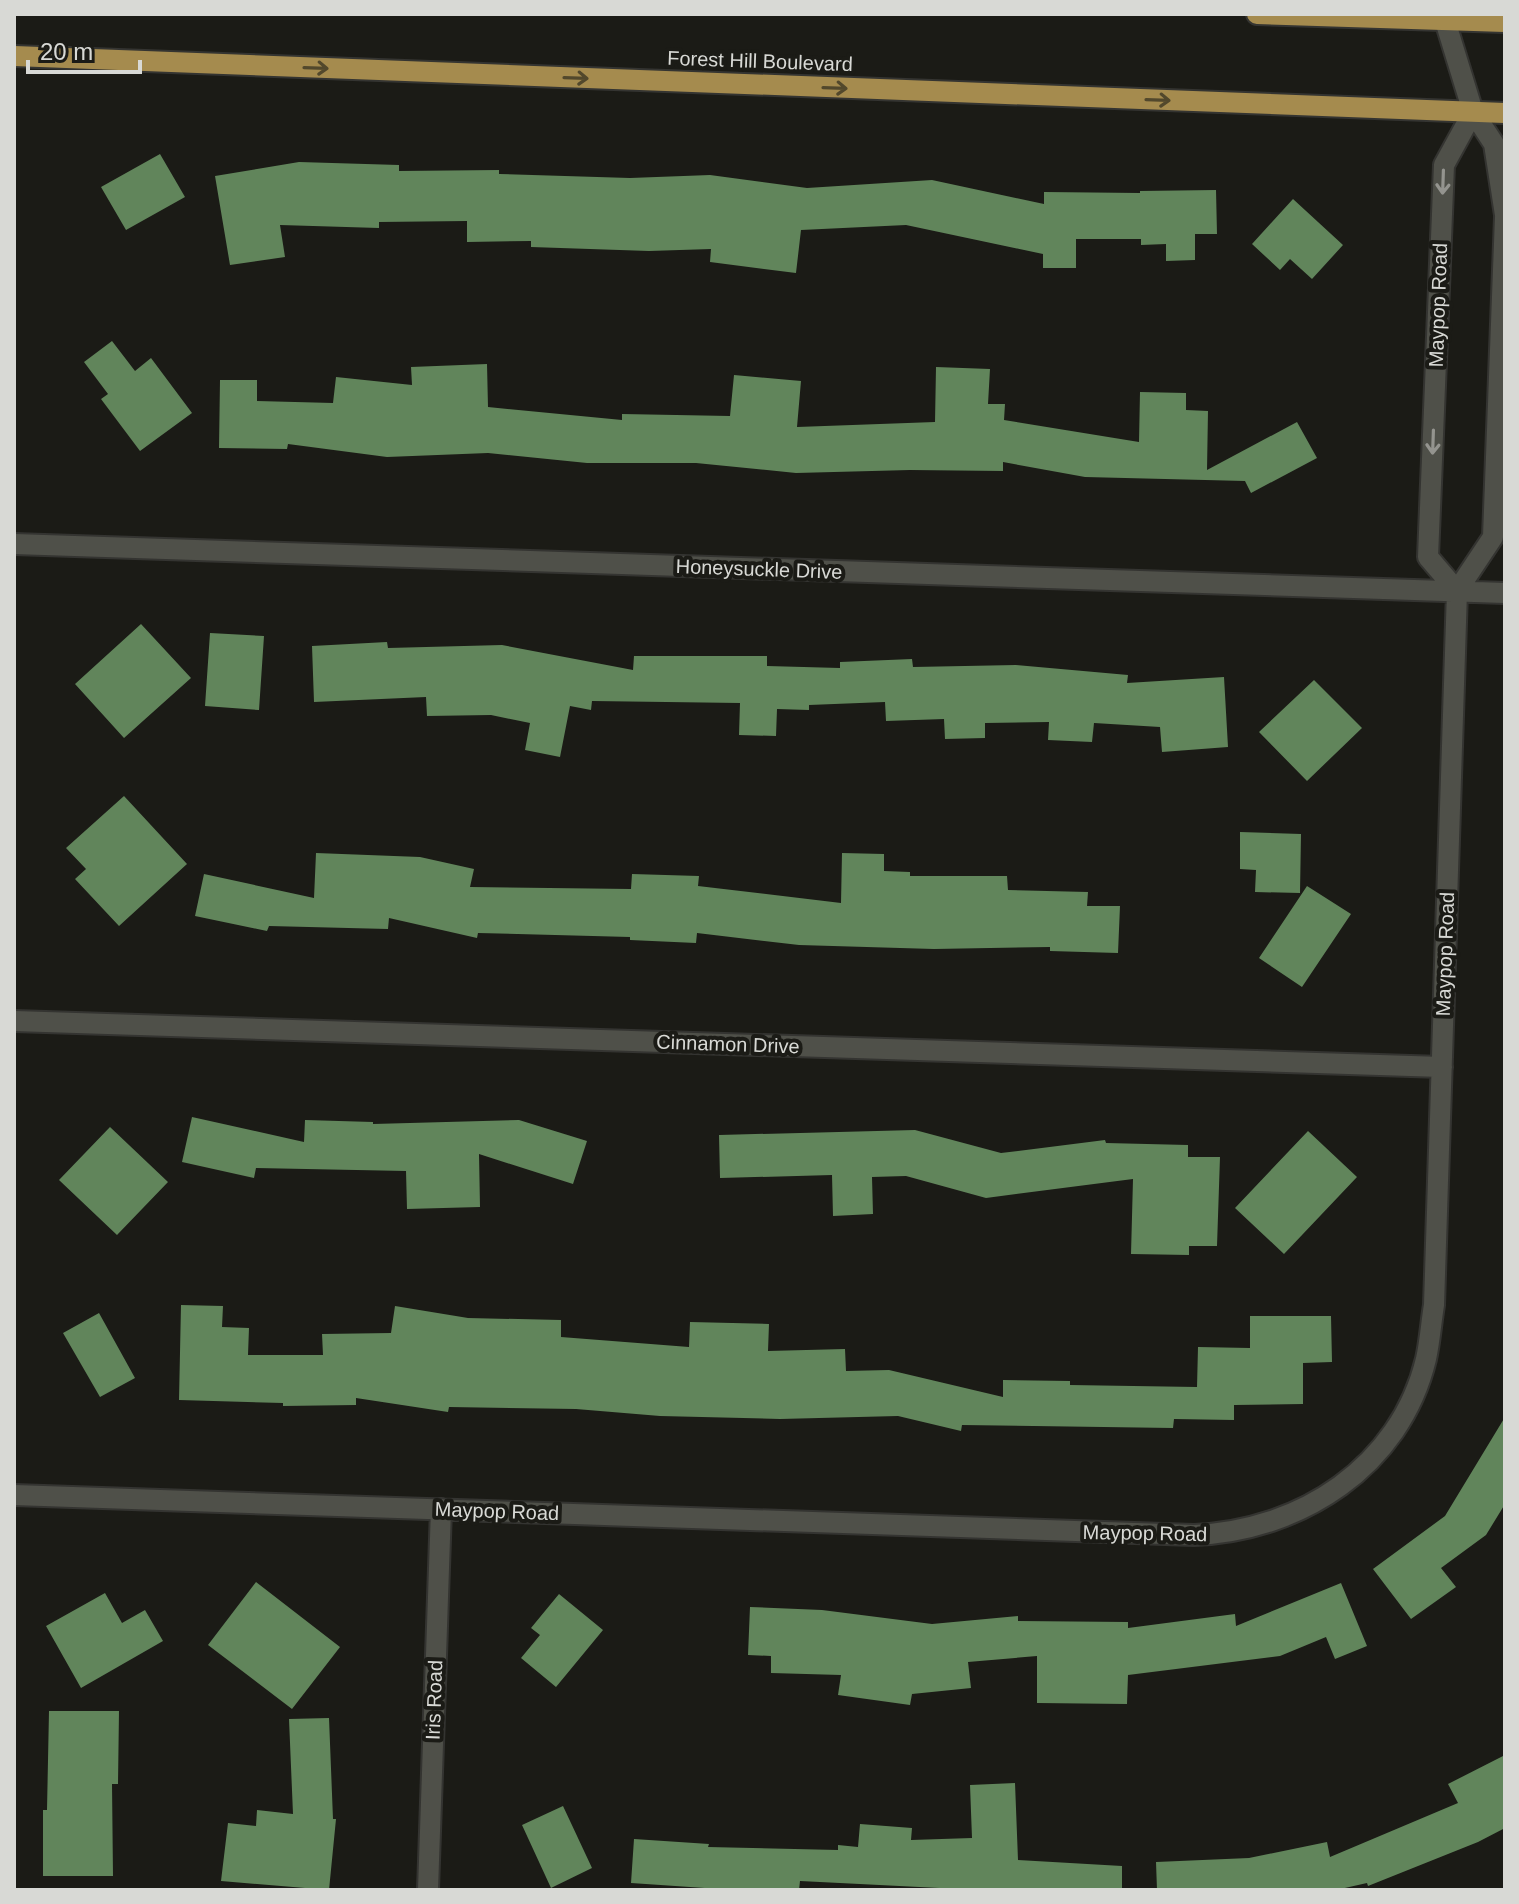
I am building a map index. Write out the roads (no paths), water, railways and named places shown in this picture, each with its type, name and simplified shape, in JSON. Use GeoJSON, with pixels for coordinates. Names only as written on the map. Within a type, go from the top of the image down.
{"type":"FeatureCollection","features":[{"type":"Feature","properties":{"kind":"main road"},"geometry":{"type":"LineString","coordinates":[[1257,14],[1443,17],[1505,22]]}},
{"type":"Feature","properties":{"kind":"main road","name":"Forest Hill Boulevard"},"geometry":{"type":"LineString","coordinates":[[14,56],[1505,113]]}},
{"type":"Feature","properties":{"kind":"street"},"geometry":{"type":"LineString","coordinates":[[1443,17],[1473,112],[1494,144],[1505,216],[1493,537],[1457,591]]}},
{"type":"Feature","properties":{"kind":"street","name":"Maypop Road"},"geometry":{"type":"LineString","coordinates":[[14,1495],[1194,1535],[1222,1534],[1277,1521],[1328,1495],[1361,1468],[1389,1436],[1417,1386],[1426,1360],[1434,1305],[1457,591],[1428,557],[1444,165],[1473,112]]}},
{"type":"Feature","properties":{"kind":"street","name":"Honeysuckle Drive"},"geometry":{"type":"LineString","coordinates":[[14,544],[1505,593]]}},
{"type":"Feature","properties":{"kind":"street","name":"Cinnamon Drive"},"geometry":{"type":"LineString","coordinates":[[14,1021],[1442,1067]]}},
{"type":"Feature","properties":{"kind":"street","name":"Iris Road"},"geometry":{"type":"LineString","coordinates":[[428,1890],[441,1509]]}}]}
